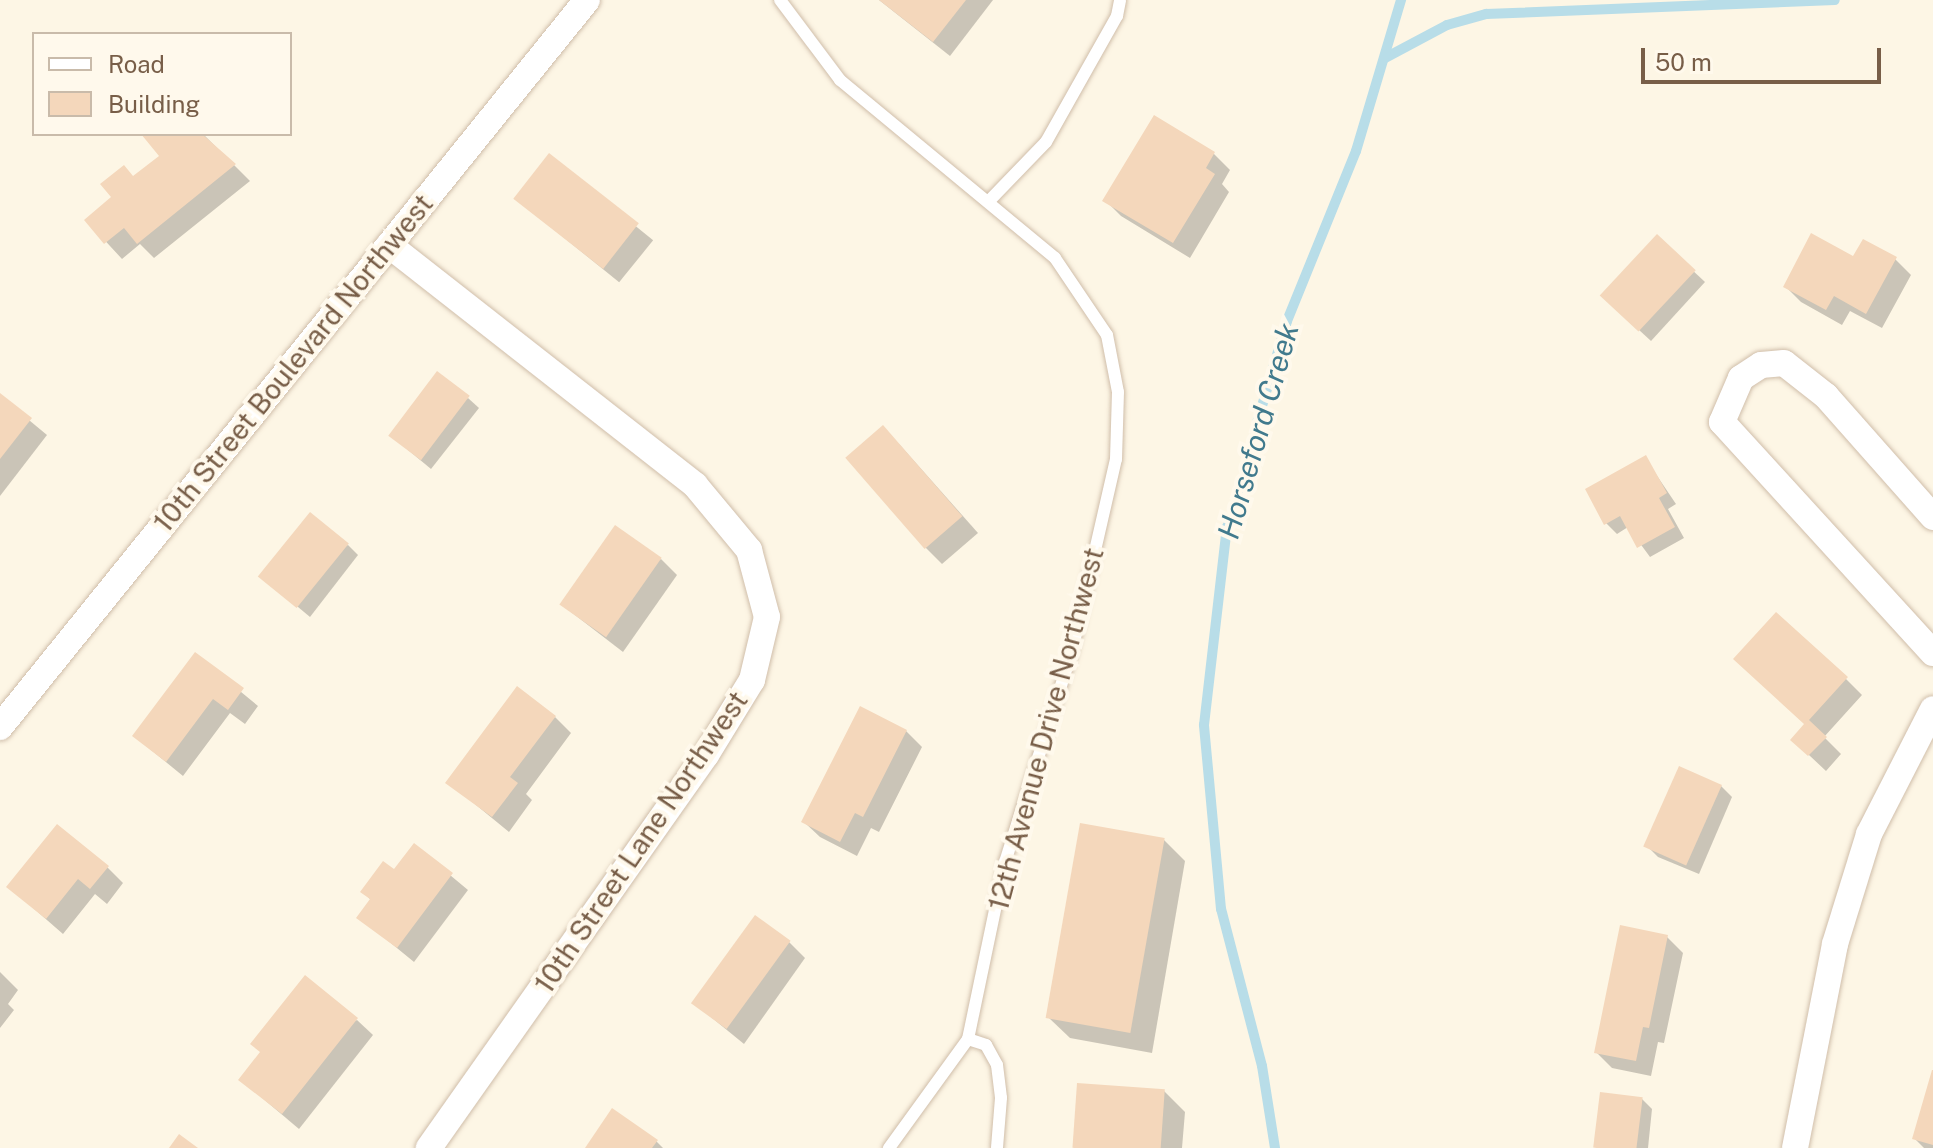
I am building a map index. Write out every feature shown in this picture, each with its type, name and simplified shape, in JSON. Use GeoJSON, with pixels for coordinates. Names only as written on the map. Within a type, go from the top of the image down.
{"type":"FeatureCollection","features":[{"type":"Feature","properties":{"kind":"street","name":"10th Street Boulevard Northwest"},"geometry":{"type":"LineString","coordinates":[[0,727],[587,0]]}},
{"type":"Feature","properties":{"kind":"street","name":"10th Street Lane Northwest"},"geometry":{"type":"LineString","coordinates":[[389,245],[695,485],[749,550],[767,617],[752,680],[706,755],[429,1148]]}},
{"type":"Feature","properties":{"kind":"street"},"geometry":{"type":"LineString","coordinates":[[1933,517],[1826,396],[1784,363],[1761,365],[1741,378],[1722,422],[1933,653]]}},
{"type":"Feature","properties":{"kind":"street"},"geometry":{"type":"LineString","coordinates":[[1795,1148],[1835,944],[1869,834],[1933,709]]}},
{"type":"Feature","properties":{"kind":"lane","name":"12th Avenue Drive Northwest"},"geometry":{"type":"LineString","coordinates":[[780,0],[840,80],[1055,258],[1107,335],[1118,392],[1117,446],[1072,651],[1005,862],[968,1039]]}},
{"type":"Feature","properties":{"kind":"lane"},"geometry":{"type":"LineString","coordinates":[[989,201],[1046,142],[1117,16],[1120,0]]}},
{"type":"Feature","properties":{"kind":"lane"},"geometry":{"type":"LineString","coordinates":[[889,1148],[968,1039],[986,1045],[997,1065],[1001,1098],[997,1148]]}},
{"type":"Feature","properties":{"kind":"building"},"geometry":{"type":"Polygon","coordinates":[[[879,0],[966,0],[933,42],[879,0]]]}},
{"type":"Feature","properties":{"kind":"building"},"geometry":{"type":"Polygon","coordinates":[[[1154,115],[1215,152],[1206,168],[1215,174],[1173,243],[1102,201],[1154,115]]]}},
{"type":"Feature","properties":{"kind":"building"},"geometry":{"type":"Polygon","coordinates":[[[143,136],[204,136],[236,164],[137,244],[124,228],[104,244],[84,220],[111,197],[100,184],[124,165],[133,176],[159,156],[143,136]]]}},
{"type":"Feature","properties":{"kind":"building"},"geometry":{"type":"Polygon","coordinates":[[[549,153],[639,223],[603,269],[513,199],[549,153]]]}},
{"type":"Feature","properties":{"kind":"building"},"geometry":{"type":"Polygon","coordinates":[[[1811,233],[1853,256],[1863,239],[1897,257],[1866,314],[1834,296],[1826,310],[1783,287],[1811,233]]]}},
{"type":"Feature","properties":{"kind":"building"},"geometry":{"type":"Polygon","coordinates":[[[1657,234],[1696,270],[1638,332],[1600,295],[1657,234]]]}},
{"type":"Feature","properties":{"kind":"building"},"geometry":{"type":"Polygon","coordinates":[[[437,371],[470,396],[421,460],[388,436],[437,371]]]}},
{"type":"Feature","properties":{"kind":"building"},"geometry":{"type":"Polygon","coordinates":[[[0,393],[32,418],[0,459],[0,393]]]}},
{"type":"Feature","properties":{"kind":"building"},"geometry":{"type":"Polygon","coordinates":[[[883,425],[962,516],[925,549],[845,458],[883,425]]]}},
{"type":"Feature","properties":{"kind":"building"},"geometry":{"type":"Polygon","coordinates":[[[1646,455],[1667,493],[1659,498],[1675,527],[1637,548],[1620,516],[1604,525],[1585,489],[1646,455]]]}},
{"type":"Feature","properties":{"kind":"building"},"geometry":{"type":"Polygon","coordinates":[[[310,512],[349,543],[297,608],[258,577],[310,512]]]}},
{"type":"Feature","properties":{"kind":"building"},"geometry":{"type":"Polygon","coordinates":[[[615,525],[662,558],[606,637],[559,604],[615,525]]]}},
{"type":"Feature","properties":{"kind":"building"},"geometry":{"type":"Polygon","coordinates":[[[1776,612],[1848,677],[1809,720],[1827,737],[1808,756],[1790,740],[1804,724],[1733,659],[1776,612]]]}},
{"type":"Feature","properties":{"kind":"building"},"geometry":{"type":"Polygon","coordinates":[[[195,652],[244,688],[228,710],[213,699],[166,762],[132,736],[195,652]]]}},
{"type":"Feature","properties":{"kind":"building"},"geometry":{"type":"Polygon","coordinates":[[[517,686],[556,716],[510,777],[518,783],[492,817],[445,783],[517,686]]]}},
{"type":"Feature","properties":{"kind":"building"},"geometry":{"type":"Polygon","coordinates":[[[860,706],[907,730],[863,817],[855,813],[840,842],[801,822],[860,706]]]}},
{"type":"Feature","properties":{"kind":"building"},"geometry":{"type":"Polygon","coordinates":[[[1679,766],[1722,785],[1686,866],[1643,846],[1679,766]]]}},
{"type":"Feature","properties":{"kind":"building"},"geometry":{"type":"Polygon","coordinates":[[[1080,823],[1165,838],[1130,1033],[1046,1018],[1080,823]]]}},
{"type":"Feature","properties":{"kind":"building"},"geometry":{"type":"Polygon","coordinates":[[[57,824],[109,866],[90,889],[78,879],[46,919],[6,887],[57,824]]]}},
{"type":"Feature","properties":{"kind":"building"},"geometry":{"type":"Polygon","coordinates":[[[414,843],[453,873],[397,948],[356,918],[370,899],[360,892],[383,861],[394,869],[414,843]]]}},
{"type":"Feature","properties":{"kind":"building"},"geometry":{"type":"Polygon","coordinates":[[[755,915],[791,941],[727,1029],[691,1003],[755,915]]]}},
{"type":"Feature","properties":{"kind":"building"},"geometry":{"type":"Polygon","coordinates":[[[1620,925],[1668,935],[1649,1028],[1643,1027],[1636,1061],[1594,1053],[1620,925]]]}},
{"type":"Feature","properties":{"kind":"building"},"geometry":{"type":"Polygon","coordinates":[[[305,975],[358,1018],[282,1114],[238,1080],[260,1052],[250,1044],[305,975]]]}},
{"type":"Feature","properties":{"kind":"building"},"geometry":{"type":"Polygon","coordinates":[[[1933,1070],[1933,1145],[1912,1139],[1933,1070]]]}},
{"type":"Feature","properties":{"kind":"building"},"geometry":{"type":"Polygon","coordinates":[[[1077,1083],[1165,1089],[1161,1148],[1072,1148],[1077,1083]]]}},
{"type":"Feature","properties":{"kind":"building"},"geometry":{"type":"Polygon","coordinates":[[[1600,1092],[1643,1097],[1636,1148],[1593,1148],[1600,1092]]]}},
{"type":"Feature","properties":{"kind":"building"},"geometry":{"type":"Polygon","coordinates":[[[612,1108],[658,1140],[652,1148],[585,1148],[612,1108]]]}},
{"type":"Feature","properties":{"kind":"building"},"geometry":{"type":"Polygon","coordinates":[[[179,1134],[198,1148],[169,1148],[179,1134]]]}},
{"type":"Feature","properties":{"kind":"waterway","name":"Horseford Creek"},"geometry":{"type":"LineString","coordinates":[[1275,1148],[1262,1066],[1221,909],[1204,725],[1227,527],[1246,488],[1257,423],[1287,321],[1356,151],[1401,0]]}},
{"type":"Feature","properties":{"kind":"waterway"},"geometry":{"type":"LineString","coordinates":[[1385,58],[1447,25],[1486,14],[1835,0]]}}]}
